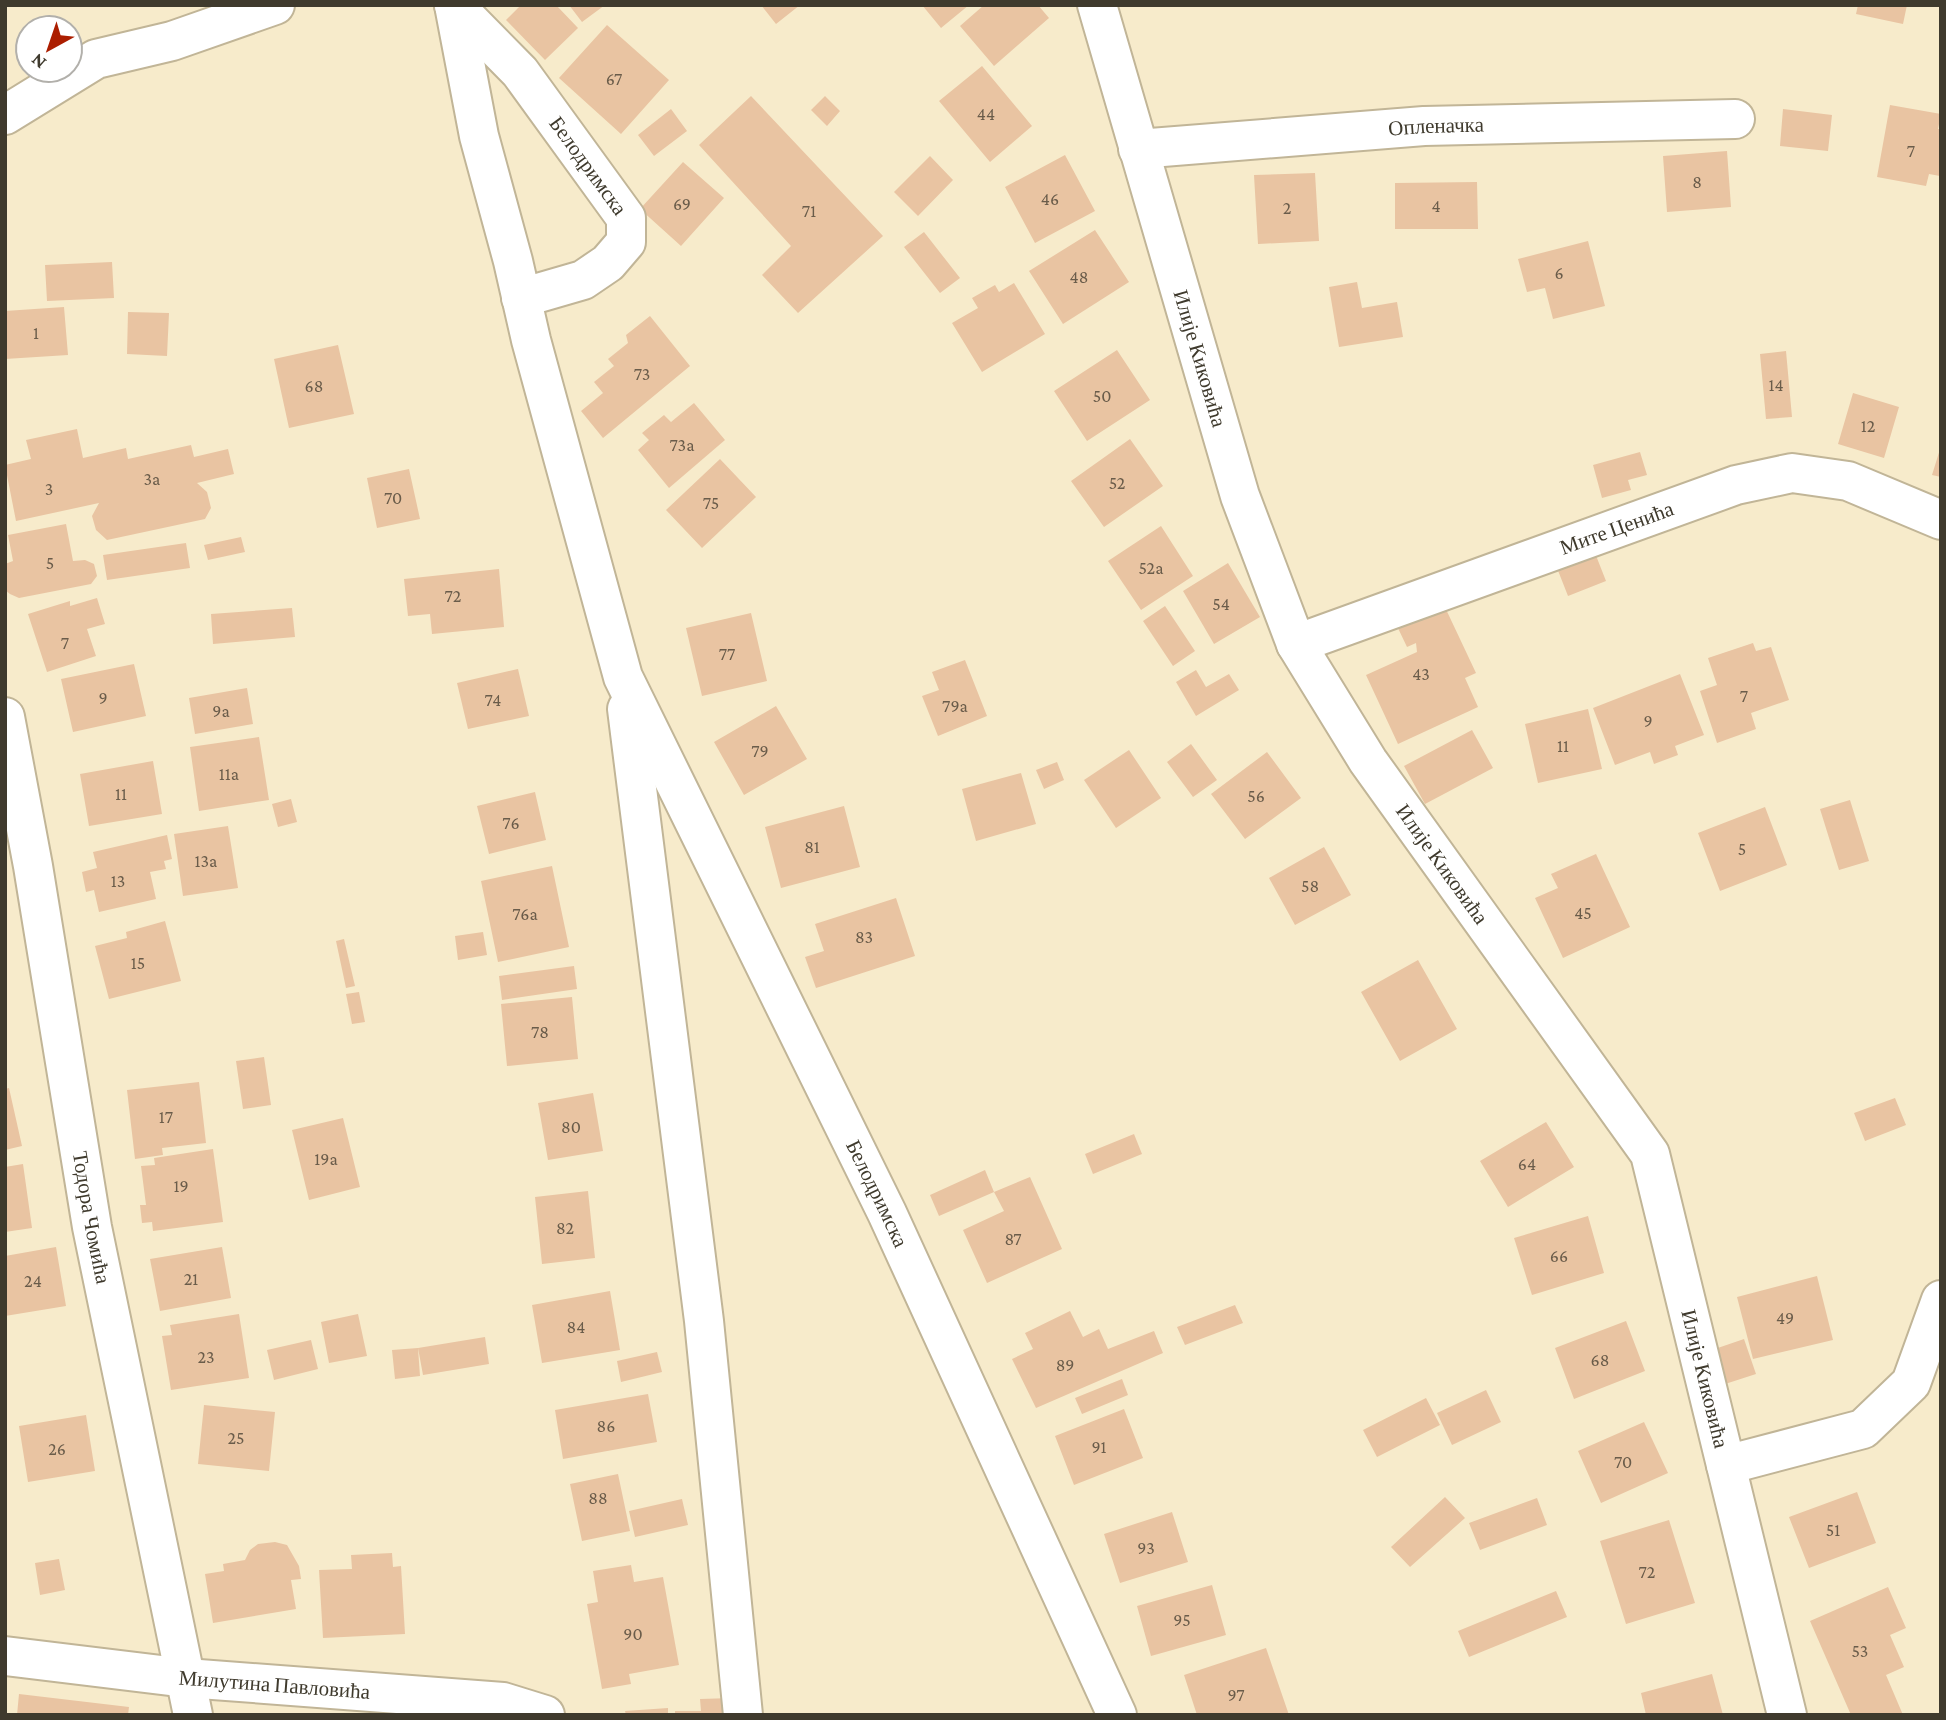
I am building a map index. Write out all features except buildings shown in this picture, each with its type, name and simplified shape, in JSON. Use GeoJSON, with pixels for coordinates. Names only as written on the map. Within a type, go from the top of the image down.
{"type":"FeatureCollection","features":[{"type":"Feature","properties":{"kind":"street"},"geometry":{"type":"LineString","coordinates":[[5,115],[96,59],[172,41],[275,5]]}},
{"type":"Feature","properties":{"kind":"street","name":"Белодримска"},"geometry":{"type":"LineString","coordinates":[[454,5],[520,72],[626,218],[626,242],[608,263],[583,279],[521,298]]}},
{"type":"Feature","properties":{"kind":"street","name":"Белодримска"},"geometry":{"type":"LineString","coordinates":[[454,5],[479,136],[623,677],[704,1321],[743,1715]]}},
{"type":"Feature","properties":{"kind":"street","name":"Илије Киковића"},"geometry":{"type":"LineString","coordinates":[[1097,5],[1240,496],[1296,644],[1368,761],[1650,1154],[1787,1715]]}},
{"type":"Feature","properties":{"kind":"street","name":"Опленачка"},"geometry":{"type":"LineString","coordinates":[[1138,149],[1424,127],[1735,118]]}},
{"type":"Feature","properties":{"kind":"street","name":"Мите Ценића"},"geometry":{"type":"LineString","coordinates":[[1296,644],[1736,485],[1792,473],[1848,481],[1941,520]]}},
{"type":"Feature","properties":{"kind":"street","name":"Белодримска"},"geometry":{"type":"LineString","coordinates":[[623,677],[887,1213],[1117,1715]]}},
{"type":"Feature","properties":{"kind":"street","name":"Тодора Чомића"},"geometry":{"type":"LineString","coordinates":[[5,717],[33,866],[92,1227],[193,1715]]}},
{"type":"Feature","properties":{"kind":"street"},"geometry":{"type":"LineString","coordinates":[[1726,1465],[1863,1429],[1911,1383],[1941,1300]]}},
{"type":"Feature","properties":{"kind":"street","name":"Милутина Павловића"},"geometry":{"type":"LineString","coordinates":[[5,1656],[186,1678],[503,1702],[545,1715]]}}]}
